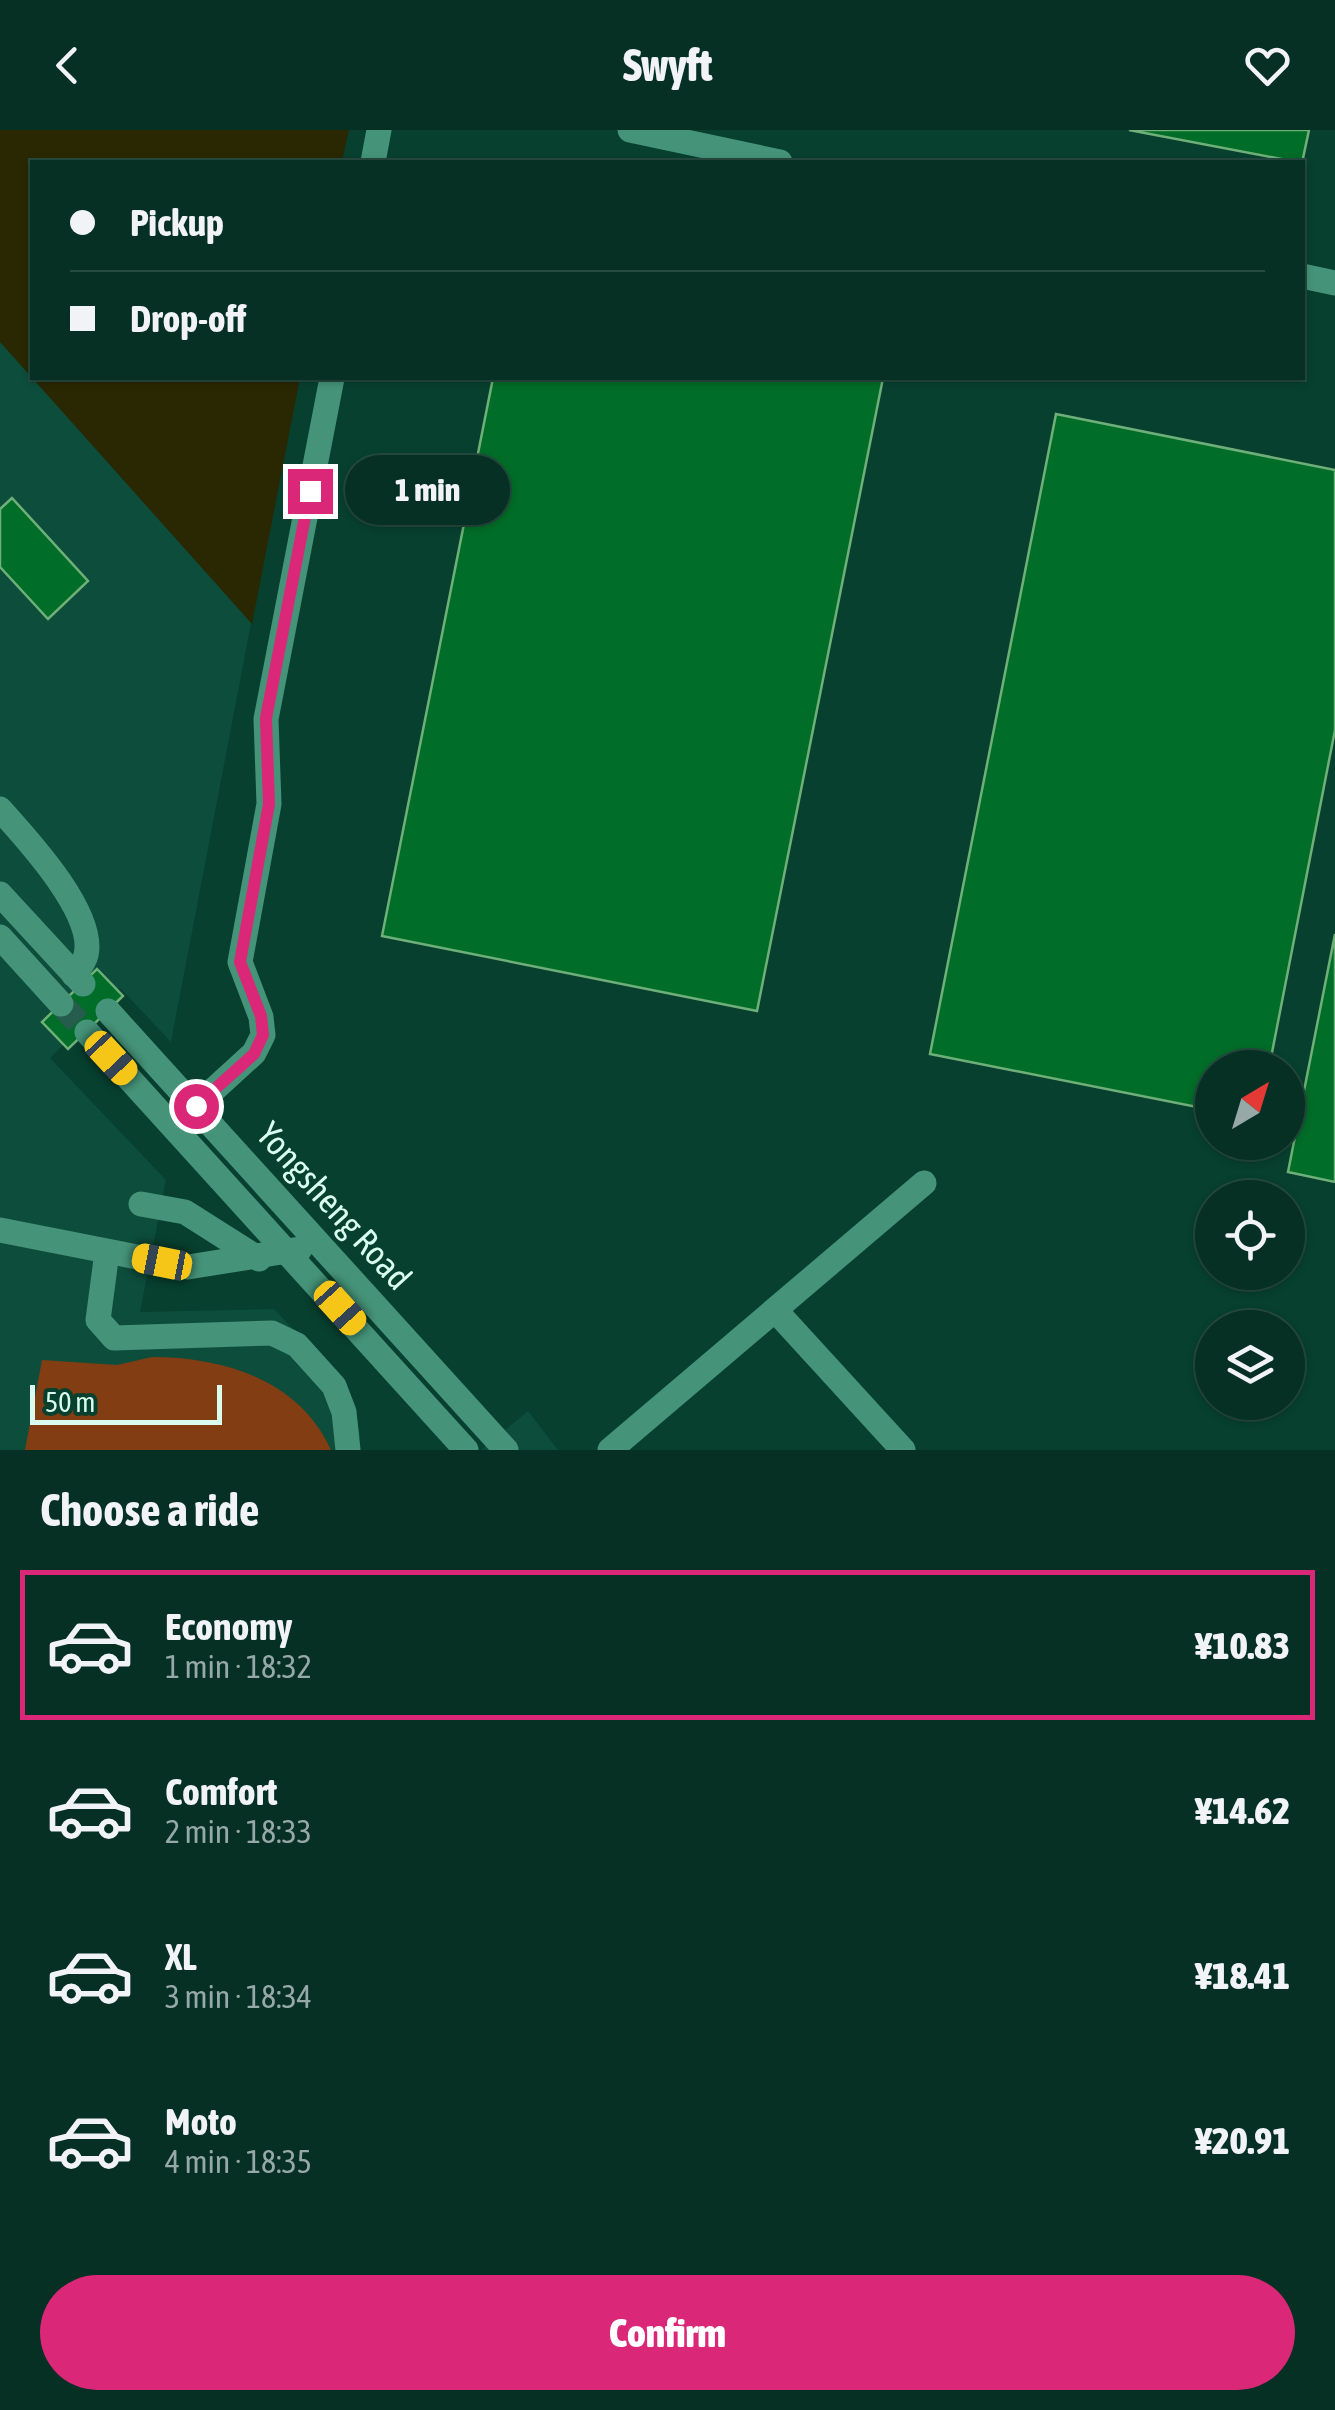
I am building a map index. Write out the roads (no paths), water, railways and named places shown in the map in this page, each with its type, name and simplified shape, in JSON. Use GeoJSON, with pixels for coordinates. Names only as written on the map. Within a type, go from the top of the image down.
{"type":"FeatureCollection","features":[{"type":"Feature","properties":{"kind":"street"},"geometry":{"type":"LineString","coordinates":[[373,160],[379,130]]}},
{"type":"Feature","properties":{"kind":"street"},"geometry":{"type":"LineString","coordinates":[[630,130],[771,160]]}},
{"type":"Feature","properties":{"kind":"street"},"geometry":{"type":"LineString","coordinates":[[1305,277],[1335,283]]}},
{"type":"Feature","properties":{"kind":"street"},"geometry":{"type":"LineString","coordinates":[[196,1106],[254,1054],[263,1035],[261,1016],[240,962],[269,804],[266,718],[332,380]]}},
{"type":"Feature","properties":{"kind":"street"},"geometry":{"type":"LineString","coordinates":[[0,809],[58,874],[84,937],[86,954],[79,980],[0,894]]}},
{"type":"Feature","properties":{"kind":"street"},"geometry":{"type":"LineString","coordinates":[[0,937],[62,1004]]}},
{"type":"Feature","properties":{"kind":"street","name":"Yongsheng Road"},"geometry":{"type":"LineString","coordinates":[[108,1011],[506,1450]]}},
{"type":"Feature","properties":{"kind":"street","name":"Yongsheng Road"},"geometry":{"type":"LineString","coordinates":[[86,1032],[466,1450]]}},
{"type":"Feature","properties":{"kind":"street"},"geometry":{"type":"LineString","coordinates":[[610,1450],[924,1183]]}},
{"type":"Feature","properties":{"kind":"street"},"geometry":{"type":"LineString","coordinates":[[140,1204],[185,1212],[260,1259]]}},
{"type":"Feature","properties":{"kind":"street"},"geometry":{"type":"LineString","coordinates":[[0,1230],[188,1267],[260,1259],[320,1244]]}},
{"type":"Feature","properties":{"kind":"street"},"geometry":{"type":"LineString","coordinates":[[107,1252],[98,1320],[114,1338],[272,1332],[298,1345],[334,1386],[344,1412],[348,1450]]}},
{"type":"Feature","properties":{"kind":"street"},"geometry":{"type":"LineString","coordinates":[[775,1310],[902,1450]]}},
{"type":"Feature","properties":{"kind":"tunnel"},"geometry":{"type":"LineString","coordinates":[[61,1004],[87,1032]]}}]}
